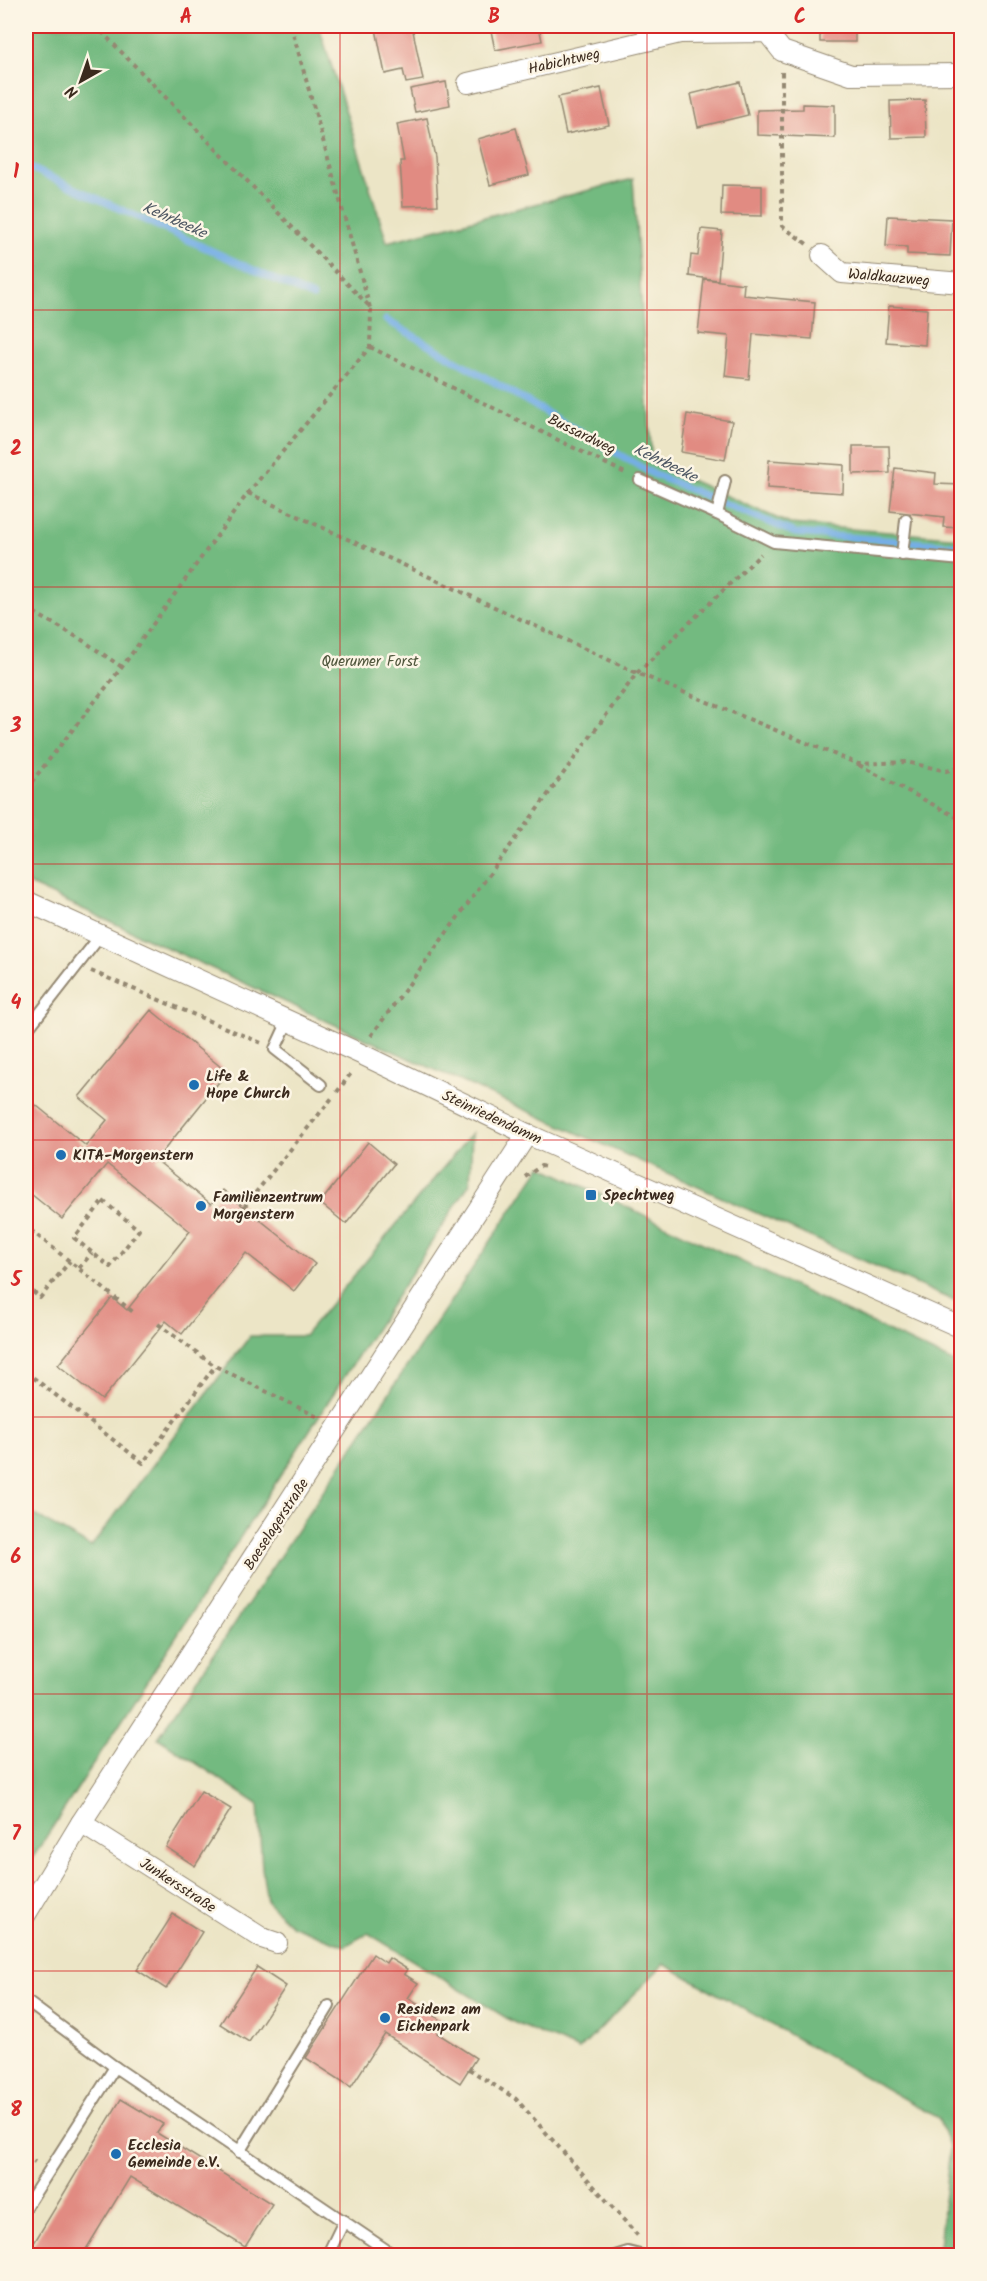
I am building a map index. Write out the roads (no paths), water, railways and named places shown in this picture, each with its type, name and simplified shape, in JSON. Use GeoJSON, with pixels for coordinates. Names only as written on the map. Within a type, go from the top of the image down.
{"type":"FeatureCollection","features":[{"type":"Feature","properties":{"kind":"street","name":"Habichtweg"},"geometry":{"type":"LineString","coordinates":[[468,83],[680,33],[768,29],[782,51],[851,75],[962,74]]}},
{"type":"Feature","properties":{"kind":"street","name":"Waldkauzweg"},"geometry":{"type":"LineString","coordinates":[[822,255],[842,273],[962,283]]}},
{"type":"Feature","properties":{"kind":"street","name":"Steinriedendamm"},"geometry":{"type":"LineString","coordinates":[[26,901],[361,1054],[527,1134],[962,1328]]}},
{"type":"Feature","properties":{"kind":"street","name":"Boeselagerstraße"},"geometry":{"type":"LineString","coordinates":[[26,1914],[81,1823],[527,1134]]}},
{"type":"Feature","properties":{"kind":"street","name":"Junkersstraße"},"geometry":{"type":"LineString","coordinates":[[81,1823],[262,1938],[277,1943]]}},
{"type":"Feature","properties":{"kind":"lane"},"geometry":{"type":"LineString","coordinates":[[640,480],[774,542],[962,560]]}},
{"type":"Feature","properties":{"kind":"lane"},"geometry":{"type":"LineString","coordinates":[[717,514],[725,481]]}},
{"type":"Feature","properties":{"kind":"lane"},"geometry":{"type":"LineString","coordinates":[[902,555],[906,520]]}},
{"type":"Feature","properties":{"kind":"lane"},"geometry":{"type":"LineString","coordinates":[[26,1031],[102,935]]}},
{"type":"Feature","properties":{"kind":"lane"},"geometry":{"type":"LineString","coordinates":[[288,1021],[275,1049],[321,1085]]}},
{"type":"Feature","properties":{"kind":"lane"},"geometry":{"type":"LineString","coordinates":[[26,2001],[114,2067],[395,2256]]}},
{"type":"Feature","properties":{"kind":"lane"},"geometry":{"type":"LineString","coordinates":[[239,2152],[329,2006]]}},
{"type":"Feature","properties":{"kind":"lane"},"geometry":{"type":"LineString","coordinates":[[26,2207],[114,2067]]}},
{"type":"Feature","properties":{"kind":"lane"},"geometry":{"type":"LineString","coordinates":[[327,2256],[344,2221]]}},
{"type":"Feature","properties":{"kind":"lane"},"geometry":{"type":"LineString","coordinates":[[615,2256],[628,2252],[640,2255]]}},
{"type":"Feature","properties":{"kind":"waterway","name":"Kehrbeeke"},"geometry":{"type":"LineString","coordinates":[[26,166],[313,297]]}},
{"type":"Feature","properties":{"kind":"waterway","name":"Kehrbeeke"},"geometry":{"type":"LineString","coordinates":[[386,320],[653,474],[795,533],[962,546]]}},
{"type":"Feature","properties":{"kind":"place","name":"Life & Hope Church"},"geometry":{"type":"Point","coordinates":[194,1085]}},
{"type":"Feature","properties":{"kind":"place","name":"KITA-Morgenstern"},"geometry":{"type":"Point","coordinates":[61,1155]}},
{"type":"Feature","properties":{"kind":"place","name":"Spechtweg"},"geometry":{"type":"Point","coordinates":[591,1195]}},
{"type":"Feature","properties":{"kind":"place","name":"Familienzentrum Morgenstern"},"geometry":{"type":"Point","coordinates":[201,1206]}},
{"type":"Feature","properties":{"kind":"place","name":"Residenz am Eichenpark"},"geometry":{"type":"Point","coordinates":[385,2018]}},
{"type":"Feature","properties":{"kind":"place","name":"Ecclesia Gemeinde e.V."},"geometry":{"type":"Point","coordinates":[116,2154]}},
{"type":"Feature","properties":{"kind":"park label","name":"Querumer Forst"},"geometry":{"type":"Point","coordinates":[370,661]}}]}
